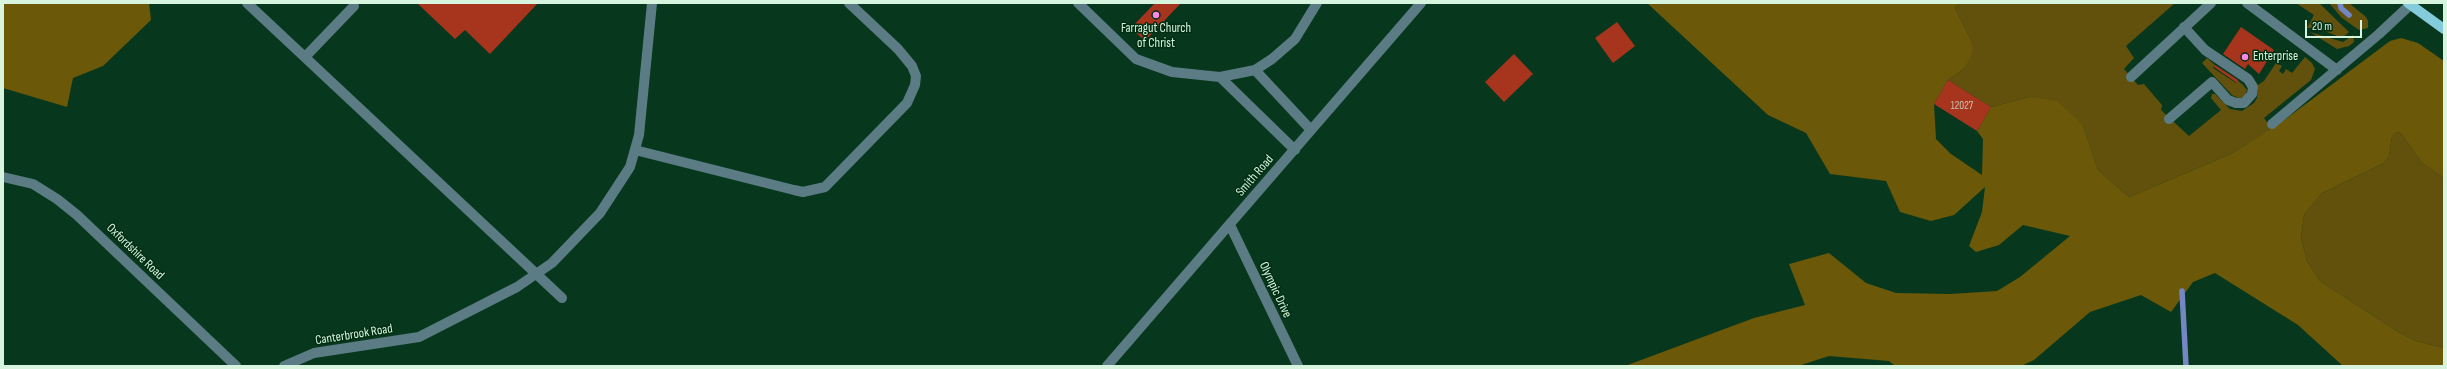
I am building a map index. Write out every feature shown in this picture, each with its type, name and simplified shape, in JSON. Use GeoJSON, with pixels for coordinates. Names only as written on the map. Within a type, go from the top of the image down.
{"type":"FeatureCollection","features":[{"type":"Feature","properties":{"kind":"main road"},"geometry":{"type":"LineString","coordinates":[[2409,4],[2444,29]]}},
{"type":"Feature","properties":{"kind":"street"},"geometry":{"type":"LineString","coordinates":[[247,3],[562,298]]}},
{"type":"Feature","properties":{"kind":"street","name":"Canterbrook Road"},"geometry":{"type":"LineString","coordinates":[[284,366],[314,353],[342,348],[411,340],[516,287],[552,263],[600,213],[630,167],[639,135],[652,3]]}},
{"type":"Feature","properties":{"kind":"street"},"geometry":{"type":"LineString","coordinates":[[635,150],[803,192],[825,187],[907,103],[915,85],[916,76],[912,66],[898,49],[849,3]]}},
{"type":"Feature","properties":{"kind":"street"},"geometry":{"type":"LineString","coordinates":[[1078,3],[1136,59],[1172,72],[1220,77],[1255,70],[1295,39],[1317,3]]}},
{"type":"Feature","properties":{"kind":"street","name":"Smith Road"},"geometry":{"type":"LineString","coordinates":[[1107,366],[1422,3]]}},
{"type":"Feature","properties":{"kind":"street"},"geometry":{"type":"LineString","coordinates":[[2131,77],[2211,3]]}},
{"type":"Feature","properties":{"kind":"street"},"geometry":{"type":"LineString","coordinates":[[2248,3],[2337,70]]}},
{"type":"Feature","properties":{"kind":"street"},"geometry":{"type":"LineString","coordinates":[[2272,124],[2380,34],[2409,4]]}},
{"type":"Feature","properties":{"kind":"street"},"geometry":{"type":"LineString","coordinates":[[305,57],[354,6]]}},
{"type":"Feature","properties":{"kind":"street"},"geometry":{"type":"LineString","coordinates":[[2169,118],[2212,82],[2228,100],[2236,103],[2244,102],[2252,94],[2253,87],[2248,79],[2205,50],[2184,27]]}},
{"type":"Feature","properties":{"kind":"street"},"geometry":{"type":"LineString","coordinates":[[1255,70],[1311,130]]}},
{"type":"Feature","properties":{"kind":"street"},"geometry":{"type":"LineString","coordinates":[[1220,77],[1295,150]]}},
{"type":"Feature","properties":{"kind":"street","name":"Oxfordshire Road"},"geometry":{"type":"LineString","coordinates":[[3,177],[33,184],[67,207],[236,366]]}},
{"type":"Feature","properties":{"kind":"street","name":"Olympic Drive"},"geometry":{"type":"LineString","coordinates":[[1230,225],[1298,366]]}},
{"type":"Feature","properties":{"kind":"shaded area"},"geometry":{"type":"Polygon","coordinates":[[[3,3],[149,3],[151,20],[103,66],[73,78],[67,107],[3,88],[3,3]]]}},
{"type":"Feature","properties":{"kind":"shaded area"},"geometry":{"type":"Polygon","coordinates":[[[1647,3],[1959,3],[1955,8],[1971,40],[1973,52],[1964,69],[1948,80],[1934,104],[1936,139],[1951,154],[1982,175],[1983,139],[1977,131],[1991,107],[2029,97],[2057,101],[2083,125],[2098,170],[2129,197],[2231,154],[2279,124],[2390,41],[2401,38],[2418,43],[2444,61],[2444,178],[2422,163],[2401,133],[2396,132],[2392,137],[2389,156],[2384,163],[2322,193],[2304,215],[2301,238],[2307,261],[2320,281],[2400,333],[2416,341],[2444,348],[2444,366],[2343,366],[2298,325],[2215,273],[2193,282],[2171,312],[2141,295],[2090,312],[2034,360],[2021,366],[1895,366],[1889,361],[1829,356],[1798,366],[1625,366],[1754,318],[1805,305],[1789,264],[1829,253],[1866,283],[1896,293],[1950,294],[1997,291],[2020,277],[2070,236],[2023,225],[1999,245],[1976,252],[1969,246],[1982,212],[1985,187],[1954,215],[1931,221],[1900,212],[1886,181],[1830,174],[1806,133],[1768,115],[1647,3]]]}},
{"type":"Feature","properties":{"kind":"shaded area"},"geometry":{"type":"Polygon","coordinates":[[[1959,3],[2175,3],[2126,46],[2134,58],[2124,69],[2138,85],[2144,84],[2162,105],[2161,110],[2189,136],[2221,110],[2211,98],[2212,94],[2215,94],[2230,109],[2242,111],[2254,103],[2257,98],[2258,85],[2264,81],[2276,63],[2282,66],[2279,71],[2283,74],[2286,69],[2292,73],[2305,57],[2312,63],[2315,69],[2311,80],[2264,118],[2272,129],[2231,154],[2129,197],[2098,170],[2083,125],[2029,97],[1991,107],[1948,80],[1964,69],[1971,40],[1955,8],[1959,3]]]}},
{"type":"Feature","properties":{"kind":"shaded area"},"geometry":{"type":"Polygon","coordinates":[[[2296,3],[2319,3],[2349,32],[2342,38],[2317,28],[2307,28],[2314,15],[2296,3]]]}},
{"type":"Feature","properties":{"kind":"shaded area"},"geometry":{"type":"Polygon","coordinates":[[[2329,3],[2349,3],[2366,17],[2368,21],[2368,28],[2359,30],[2342,18],[2329,3]]]}},
{"type":"Feature","properties":{"kind":"shaded area"},"geometry":{"type":"Polygon","coordinates":[[[2310,32],[2343,42],[2353,35],[2354,42],[2349,46],[2337,49],[2310,32]]]}},
{"type":"Feature","properties":{"kind":"shaded area"},"geometry":{"type":"Polygon","coordinates":[[[2207,58],[2215,65],[2213,68],[2236,83],[2237,80],[2243,85],[2247,90],[2245,96],[2240,99],[2232,95],[2202,63],[2207,58]]]}},
{"type":"Feature","properties":{"kind":"shaded area"},"geometry":{"type":"Polygon","coordinates":[[[2396,132],[2401,133],[2422,163],[2444,178],[2444,348],[2416,341],[2400,333],[2320,281],[2307,261],[2301,238],[2304,215],[2322,193],[2384,163],[2389,156],[2392,137],[2396,132]]]}},
{"type":"Feature","properties":{"kind":"building"},"geometry":{"type":"Polygon","coordinates":[[[417,3],[538,3],[490,54],[465,30],[455,39],[417,3]]]}},
{"type":"Feature","properties":{"kind":"building","name":"Farragut Church of Christ"},"geometry":{"type":"Polygon","coordinates":[[[1155,3],[1181,3],[1145,41],[1131,28],[1155,3]]]}},
{"type":"Feature","properties":{"kind":"building"},"geometry":{"type":"Polygon","coordinates":[[[1617,22],[1635,46],[1613,63],[1595,38],[1617,22]]]}},
{"type":"Feature","properties":{"kind":"building","name":"Enterprise"},"geometry":{"type":"Polygon","coordinates":[[[2241,27],[2274,50],[2259,74],[2248,64],[2245,69],[2223,54],[2241,27]]]}},
{"type":"Feature","properties":{"kind":"building"},"geometry":{"type":"Polygon","coordinates":[[[1514,54],[1533,74],[1504,102],[1485,82],[1514,54]]]}},
{"type":"Feature","properties":{"kind":"building"},"geometry":{"type":"Polygon","coordinates":[[[2215,65],[2238,80],[2237,83],[2214,67],[2215,65]]]}},
{"type":"Feature","properties":{"kind":"building"},"geometry":{"type":"Polygon","coordinates":[[[1948,80],[1991,107],[1977,131],[1934,104],[1948,80]]]}},
{"type":"Feature","properties":{"kind":"waterway"},"geometry":{"type":"LineString","coordinates":[[2340,3],[2341,8],[2349,15]]}},
{"type":"Feature","properties":{"kind":"waterway"},"geometry":{"type":"LineString","coordinates":[[2182,291],[2186,366]]}},
{"type":"Feature","properties":{"kind":"place","name":"Farragut Church of Christ"},"geometry":{"type":"Point","coordinates":[1156,15]}},
{"type":"Feature","properties":{"kind":"place","name":"Enterprise"},"geometry":{"type":"Point","coordinates":[2245,57]}}]}
